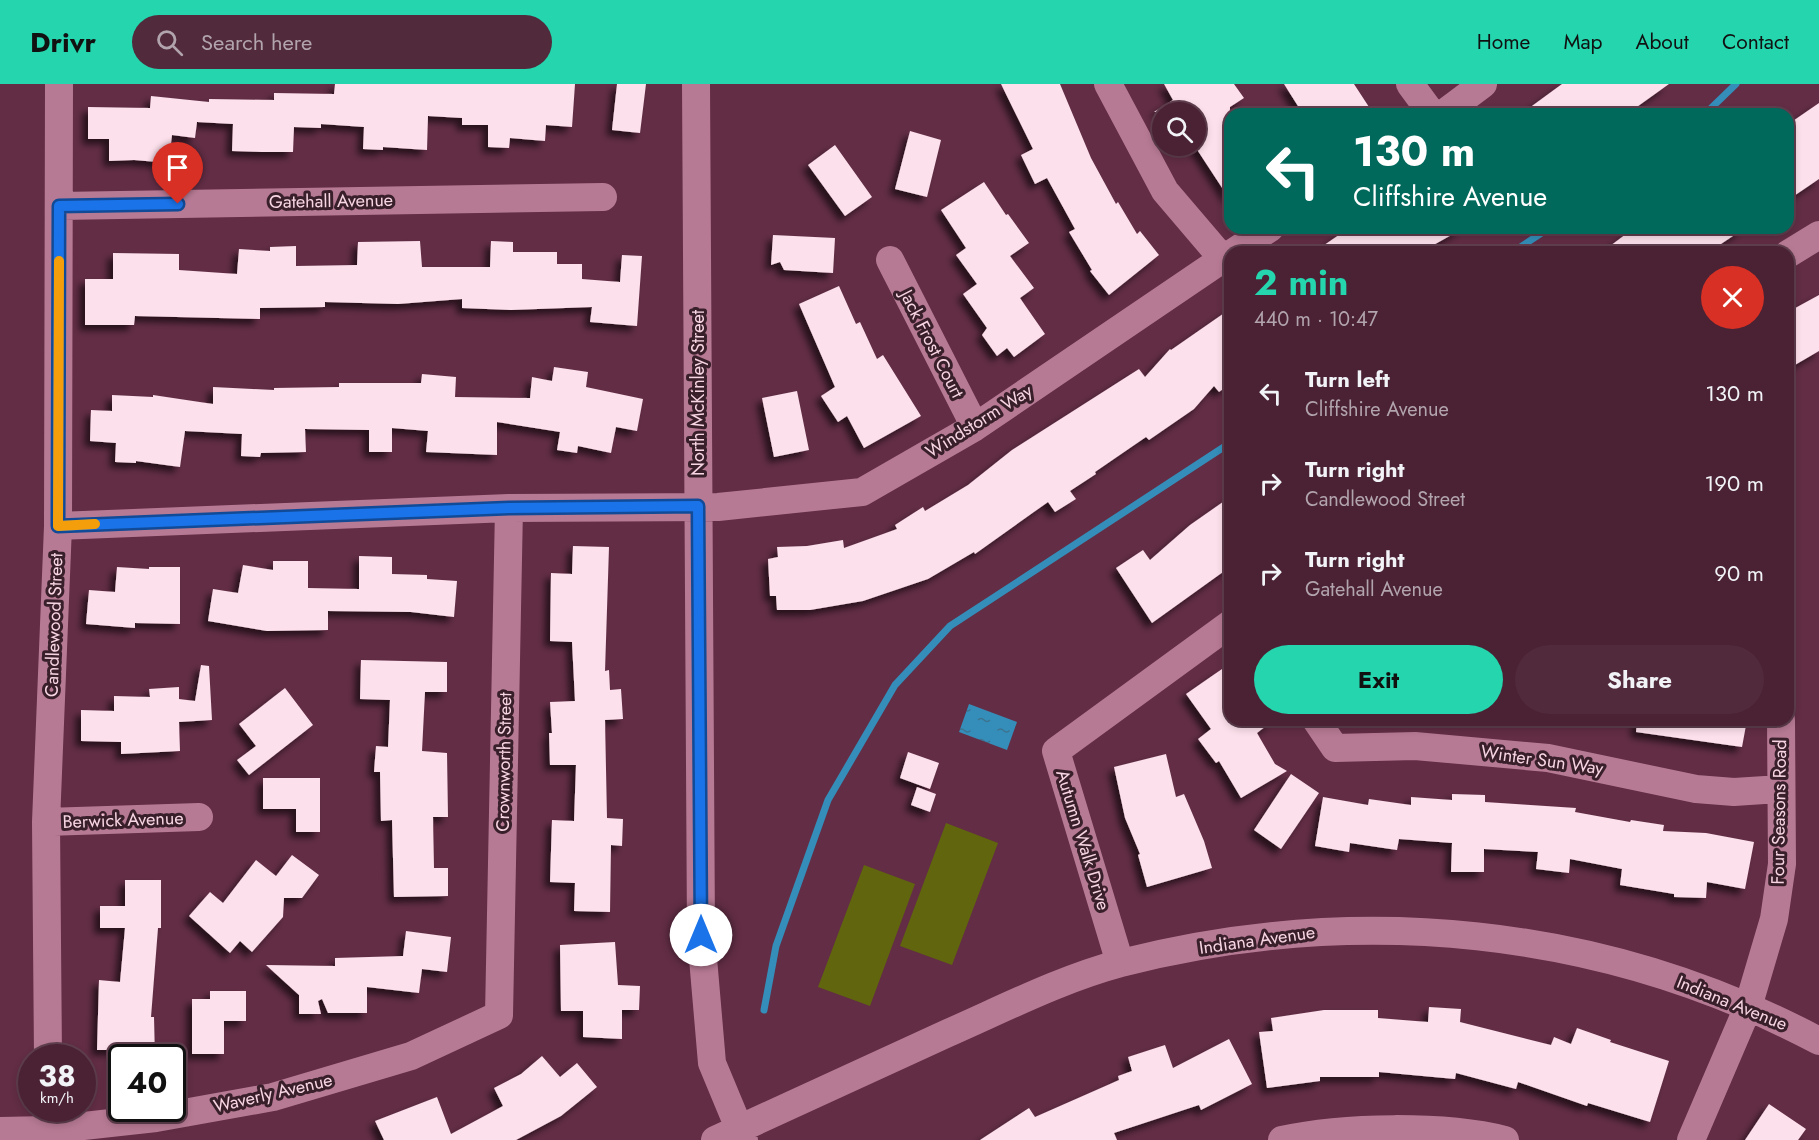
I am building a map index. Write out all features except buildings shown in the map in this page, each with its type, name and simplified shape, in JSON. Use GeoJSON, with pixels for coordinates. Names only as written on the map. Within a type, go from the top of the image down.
{"type":"FeatureCollection","features":[{"type":"Feature","properties":{"kind":"street","name":"Candlewood Street"},"geometry":{"type":"LineString","coordinates":[[48,1044],[46,822],[58,526],[59,84]]}},
{"type":"Feature","properties":{"kind":"street","name":"North McKinley Street"},"geometry":{"type":"LineString","coordinates":[[696,84],[701,935],[712,1063],[733,1136]]}},
{"type":"Feature","properties":{"kind":"street"},"geometry":{"type":"LineString","coordinates":[[1108,84],[1165,191],[1224,250]]}},
{"type":"Feature","properties":{"kind":"street"},"geometry":{"type":"LineString","coordinates":[[1410,84],[1428,108]]}},
{"type":"Feature","properties":{"kind":"street"},"geometry":{"type":"LineString","coordinates":[[1451,108],[1484,84]]}},
{"type":"Feature","properties":{"kind":"street","name":"Gatehall Avenue"},"geometry":{"type":"LineString","coordinates":[[59,206],[603,197]]}},
{"type":"Feature","properties":{"kind":"street","name":"Windstorm Way"},"geometry":{"type":"LineString","coordinates":[[1243,246],[1261,234]]}},
{"type":"Feature","properties":{"kind":"street"},"geometry":{"type":"LineString","coordinates":[[1794,251],[1819,235]]}},
{"type":"Feature","properties":{"kind":"street","name":"Windstorm Way"},"geometry":{"type":"LineString","coordinates":[[58,526],[509,508],[718,507],[862,492],[975,427],[1224,258]]}},
{"type":"Feature","properties":{"kind":"street","name":"Jack Frost Court"},"geometry":{"type":"LineString","coordinates":[[890,260],[975,427]]}},
{"type":"Feature","properties":{"kind":"street","name":"Crownworth Street"},"geometry":{"type":"LineString","coordinates":[[499,1015],[509,508]]}},
{"type":"Feature","properties":{"kind":"street","name":"Autumn Walk Drive"},"geometry":{"type":"LineString","coordinates":[[1120,963],[1056,751],[1224,628]]}},
{"type":"Feature","properties":{"kind":"street","name":"Winter Sun Way"},"geometry":{"type":"LineString","coordinates":[[1320,726],[1335,748],[1415,746],[1526,756],[1616,770],[1696,789],[1734,792],[1781,789]]}},
{"type":"Feature","properties":{"kind":"street","name":"Four Seasons Road"},"geometry":{"type":"LineString","coordinates":[[1691,1140],[1748,1007],[1774,919],[1782,864],[1781,726]]}},
{"type":"Feature","properties":{"kind":"street","name":"Berwick Avenue"},"geometry":{"type":"LineString","coordinates":[[46,822],[199,817]]}},
{"type":"Feature","properties":{"kind":"street","name":"Indiana Avenue"},"geometry":{"type":"LineString","coordinates":[[733,1136],[1050,987],[1120,963],[1287,933],[1363,930],[1437,931],[1521,941],[1606,959],[1681,982],[1748,1007],[1819,1041]]}},
{"type":"Feature","properties":{"kind":"street","name":"Waverly Avenue"},"geometry":{"type":"LineString","coordinates":[[96,1119],[156,1118],[273,1097],[411,1056],[499,1015]]}},
{"type":"Feature","properties":{"kind":"street","name":"Waverly Avenue"},"geometry":{"type":"LineString","coordinates":[[0,1131],[36,1122]]}},
{"type":"Feature","properties":{"kind":"street"},"geometry":{"type":"LineString","coordinates":[[1282,1140],[1389,1130],[1491,1138]]}},
{"type":"Feature","properties":{"kind":"shaded area"},"geometry":{"type":"Polygon","coordinates":[[[946,823],[998,843],[952,965],[900,946],[946,823]]]}},
{"type":"Feature","properties":{"kind":"shaded area"},"geometry":{"type":"Polygon","coordinates":[[[864,865],[915,884],[870,1006],[818,987],[864,865]]]}},
{"type":"Feature","properties":{"kind":"water"},"geometry":{"type":"Polygon","coordinates":[[[969,704],[1017,722],[1007,750],[959,732],[969,704]]]}},
{"type":"Feature","properties":{"kind":"waterway"},"geometry":{"type":"LineString","coordinates":[[1711,108],[1736,84]]}},
{"type":"Feature","properties":{"kind":"waterway"},"geometry":{"type":"LineString","coordinates":[[1522,246],[1540,234]]}},
{"type":"Feature","properties":{"kind":"waterway"},"geometry":{"type":"LineString","coordinates":[[764,1010],[776,946],[828,800],[895,685],[950,626],[1224,447]]}},
{"type":"Feature","properties":{"kind":"slow traffic"},"geometry":{"type":"LineString","coordinates":[[59,261],[58,526],[95,524]]}},
{"type":"Feature","properties":{"kind":"route"},"geometry":{"type":"LineString","coordinates":[[178,204],[59,206],[58,526],[509,508],[698,506],[701,935]]}}]}
